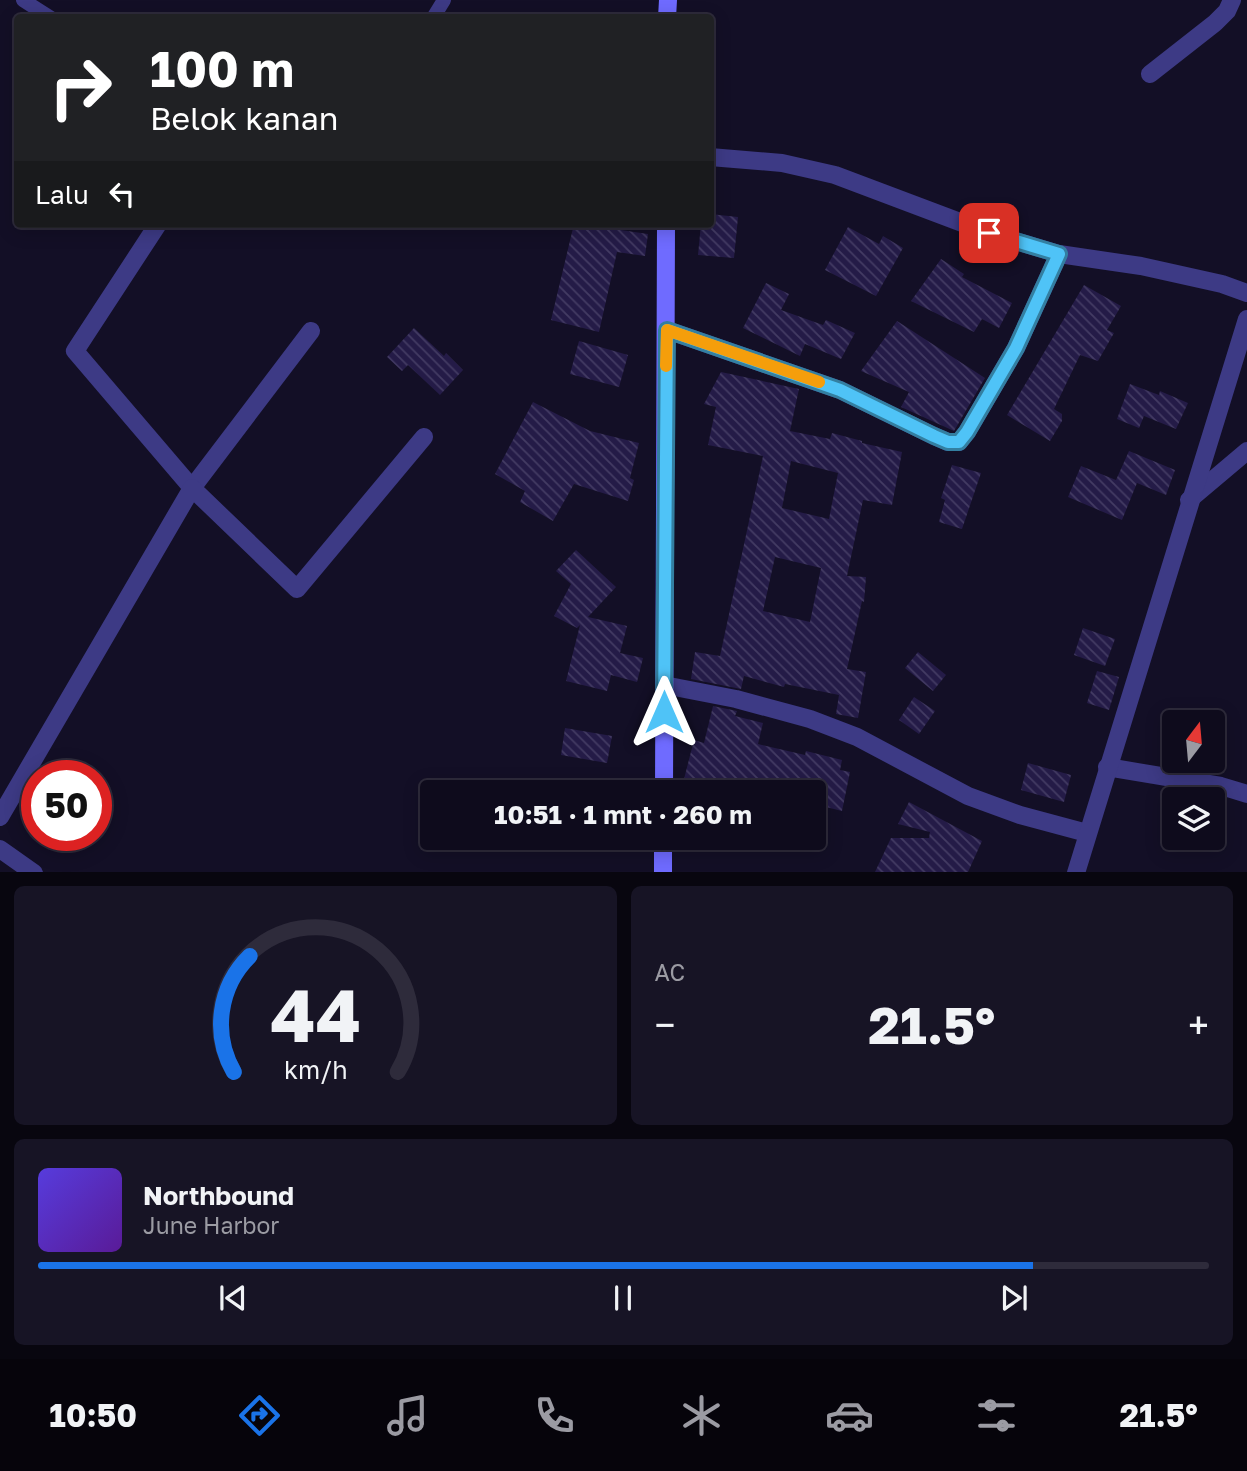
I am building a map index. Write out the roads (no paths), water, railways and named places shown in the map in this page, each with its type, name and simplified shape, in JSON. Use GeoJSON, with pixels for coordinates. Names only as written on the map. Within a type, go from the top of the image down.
{"type":"FeatureCollection","features":[{"type":"Feature","properties":{"kind":"main road"},"geometry":{"type":"LineString","coordinates":[[664,780],[666,228]]}},
{"type":"Feature","properties":{"kind":"main road"},"geometry":{"type":"LineString","coordinates":[[663,850],[663,872]]}},
{"type":"Feature","properties":{"kind":"street"},"geometry":{"type":"LineString","coordinates":[[1150,75],[1215,23],[1227,10],[1231,0]]}},
{"type":"Feature","properties":{"kind":"street"},"geometry":{"type":"LineString","coordinates":[[714,157],[782,163],[835,175],[989,233],[1059,254],[1141,266],[1222,284],[1247,293]]}},
{"type":"Feature","properties":{"kind":"street"},"geometry":{"type":"LineString","coordinates":[[155,228],[75,351],[192,488],[297,589],[424,437]]}},
{"type":"Feature","properties":{"kind":"street"},"geometry":{"type":"LineString","coordinates":[[667,330],[840,390],[934,436],[948,442],[959,442],[973,423],[1016,348],[1059,254]]}},
{"type":"Feature","properties":{"kind":"street"},"geometry":{"type":"LineString","coordinates":[[1076,872],[1247,319]]}},
{"type":"Feature","properties":{"kind":"street"},"geometry":{"type":"LineString","coordinates":[[0,817],[192,488],[311,331]]}},
{"type":"Feature","properties":{"kind":"street"},"geometry":{"type":"LineString","coordinates":[[1189,500],[1247,451]]}},
{"type":"Feature","properties":{"kind":"street"},"geometry":{"type":"LineString","coordinates":[[664,685],[736,699],[810,719],[857,737],[968,796],[1020,815],[1087,833]]}},
{"type":"Feature","properties":{"kind":"street"},"geometry":{"type":"LineString","coordinates":[[1107,767],[1221,786],[1247,794]]}},
{"type":"Feature","properties":{"kind":"street"},"geometry":{"type":"LineString","coordinates":[[0,849],[33,872]]}},
{"type":"Feature","properties":{"kind":"lane"},"geometry":{"type":"LineString","coordinates":[[23,0],[45,14]]}}]}
